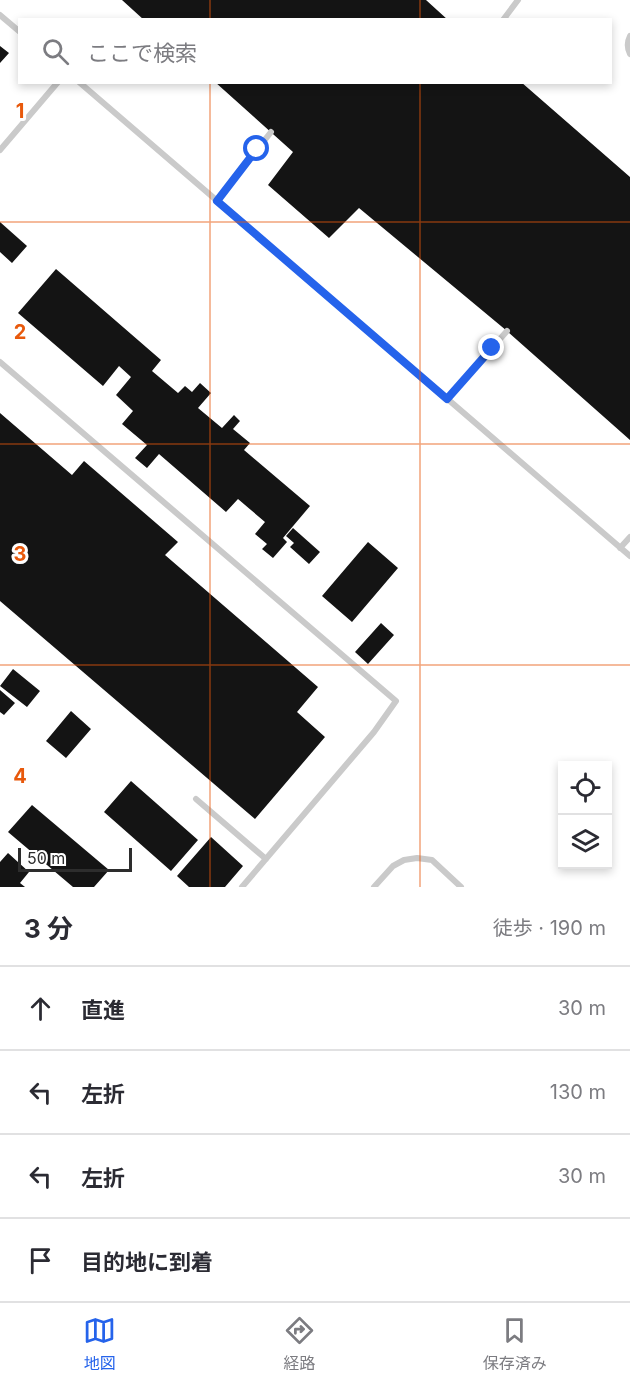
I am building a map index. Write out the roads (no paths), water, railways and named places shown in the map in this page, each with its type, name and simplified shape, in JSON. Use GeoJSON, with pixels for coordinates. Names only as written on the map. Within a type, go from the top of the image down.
{"type":"FeatureCollection","features":[{"type":"Feature","properties":{"kind":"lane"},"geometry":{"type":"LineString","coordinates":[[504,18],[518,0]]}},
{"type":"Feature","properties":{"kind":"lane"},"geometry":{"type":"LineString","coordinates":[[0,15],[18,30]]}},
{"type":"Feature","properties":{"kind":"lane"},"geometry":{"type":"LineString","coordinates":[[630,36],[628,40],[630,54]]}},
{"type":"Feature","properties":{"kind":"lane"},"geometry":{"type":"LineString","coordinates":[[0,150],[56,84]]}},
{"type":"Feature","properties":{"kind":"lane"},"geometry":{"type":"LineString","coordinates":[[81,84],[630,556]]}},
{"type":"Feature","properties":{"kind":"lane"},"geometry":{"type":"LineString","coordinates":[[217,201],[271,132]]}},
{"type":"Feature","properties":{"kind":"lane"},"geometry":{"type":"LineString","coordinates":[[447,399],[507,332]]}},
{"type":"Feature","properties":{"kind":"lane"},"geometry":{"type":"LineString","coordinates":[[0,362],[396,701],[374,732],[242,887]]}},
{"type":"Feature","properties":{"kind":"lane"},"geometry":{"type":"LineString","coordinates":[[620,548],[630,537]]}},
{"type":"Feature","properties":{"kind":"lane"},"geometry":{"type":"LineString","coordinates":[[196,799],[266,859]]}},
{"type":"Feature","properties":{"kind":"lane"},"geometry":{"type":"LineString","coordinates":[[374,887],[393,866],[405,860],[417,858],[432,860],[462,887]]}}]}
